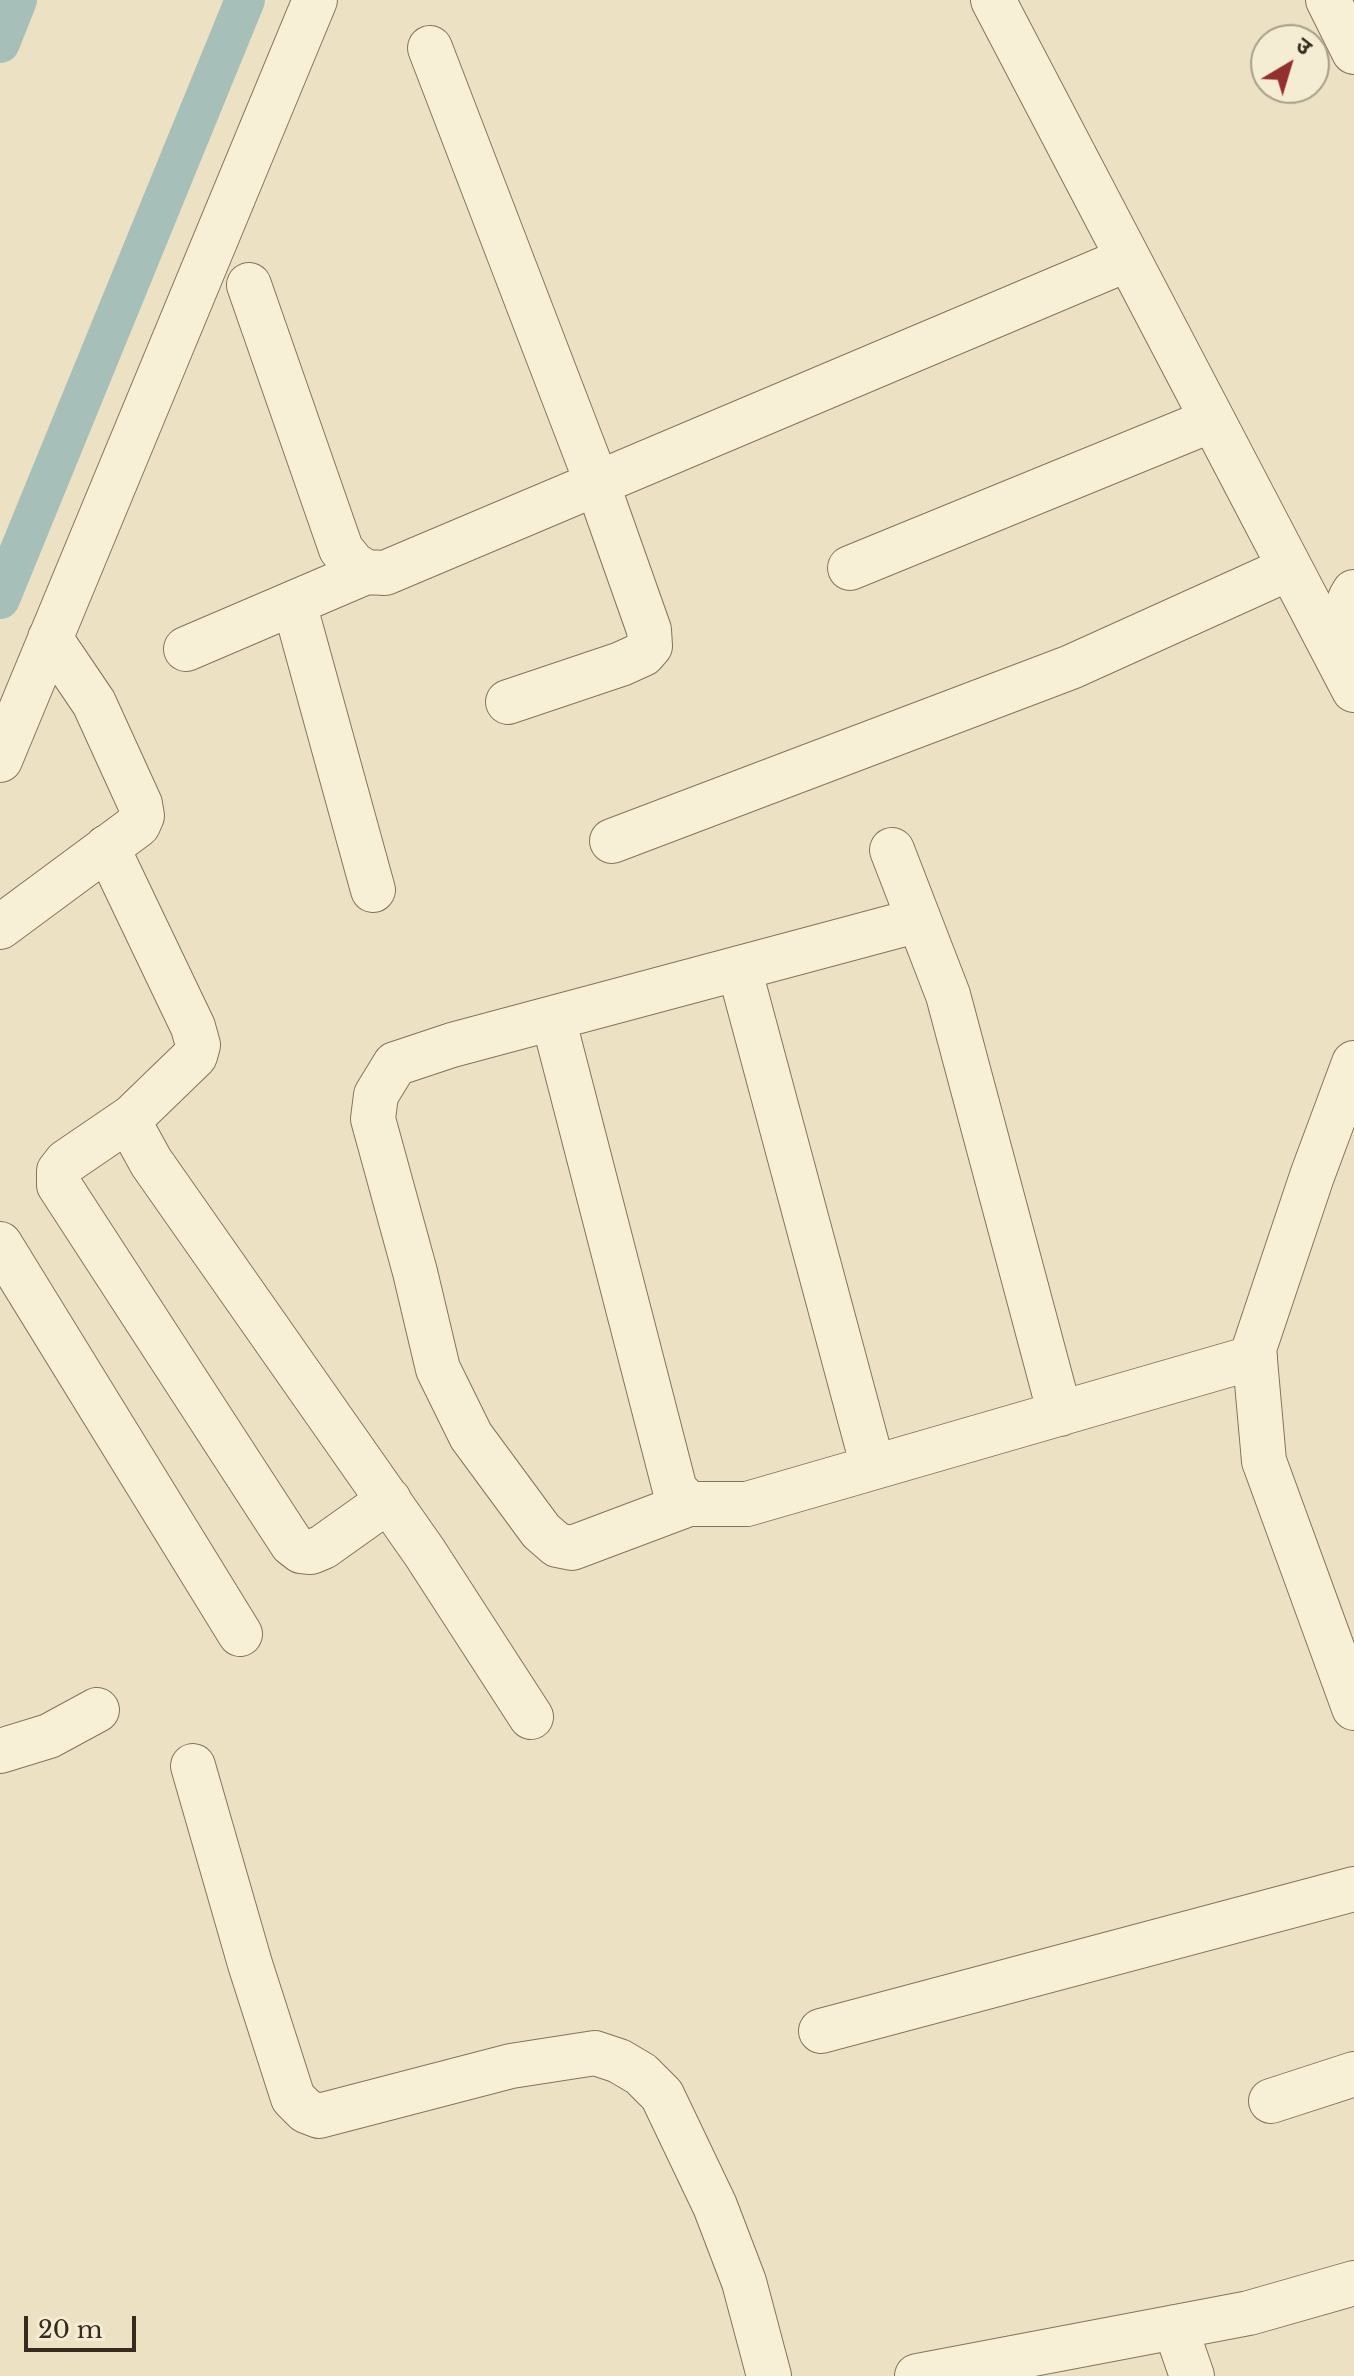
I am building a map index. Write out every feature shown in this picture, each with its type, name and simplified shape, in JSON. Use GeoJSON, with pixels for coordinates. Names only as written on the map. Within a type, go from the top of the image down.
{"type":"FeatureCollection","features":[{"type":"Feature","properties":{"kind":"street"},"geometry":{"type":"LineString","coordinates":[[0,760],[315,0]]}},
{"type":"Feature","properties":{"kind":"street"},"geometry":{"type":"LineString","coordinates":[[993,0],[1354,690]]}},
{"type":"Feature","properties":{"kind":"street"},"geometry":{"type":"LineString","coordinates":[[1328,0],[1354,52]]}},
{"type":"Feature","properties":{"kind":"street"},"geometry":{"type":"LineString","coordinates":[[430,48],[597,483],[649,630],[650,646],[643,654],[508,702]]}},
{"type":"Feature","properties":{"kind":"street"},"geometry":{"type":"LineString","coordinates":[[186,649],[366,572],[385,573],[1128,259]]}},
{"type":"Feature","properties":{"kind":"street"},"geometry":{"type":"LineString","coordinates":[[249,285],[341,549],[353,564],[366,572]]}},
{"type":"Feature","properties":{"kind":"street"},"geometry":{"type":"LineString","coordinates":[[850,568],[1212,420]]}},
{"type":"Feature","properties":{"kind":"street"},"geometry":{"type":"LineString","coordinates":[[612,841],[1071,667],[1290,568]]}},
{"type":"Feature","properties":{"kind":"street"},"geometry":{"type":"LineString","coordinates":[[1354,592],[1350,599],[1354,663]]}},
{"type":"Feature","properties":{"kind":"street"},"geometry":{"type":"LineString","coordinates":[[294,603],[373,890]]}},
{"type":"Feature","properties":{"kind":"street"},"geometry":{"type":"LineString","coordinates":[[0,927],[138,825],[142,816],[140,804],[94,703],[50,638]]}},
{"type":"Feature","properties":{"kind":"street"},"geometry":{"type":"LineString","coordinates":[[107,847],[193,1027],[198,1045],[195,1056],[132,1117],[66,1162],[59,1171],[59,1185],[292,1544],[301,1551],[311,1552],[323,1547],[389,1500]]}},
{"type":"Feature","properties":{"kind":"street"},"geometry":{"type":"LineString","coordinates":[[892,850],[948,995],[1060,1414]]}},
{"type":"Feature","properties":{"kind":"street"},"geometry":{"type":"LineString","coordinates":[[919,920],[452,1045],[395,1064],[376,1095],[373,1119],[438,1369],[471,1436],[541,1531],[557,1545],[572,1548],[689,1504],[747,1504],[1255,1357]]}},
{"type":"Feature","properties":{"kind":"street"},"geometry":{"type":"LineString","coordinates":[[739,968],[873,1467]]}},
{"type":"Feature","properties":{"kind":"street"},"geometry":{"type":"LineString","coordinates":[[553,1018],[675,1490],[689,1504]]}},
{"type":"Feature","properties":{"kind":"street"},"geometry":{"type":"LineString","coordinates":[[1354,1063],[1254,1349],[1264,1461],[1354,1708]]}},
{"type":"Feature","properties":{"kind":"street"},"geometry":{"type":"LineString","coordinates":[[132,1117],[134,1131],[151,1162],[389,1500],[531,1717]]}},
{"type":"Feature","properties":{"kind":"street"},"geometry":{"type":"LineString","coordinates":[[0,1244],[240,1634]]}},
{"type":"Feature","properties":{"kind":"street"},"geometry":{"type":"LineString","coordinates":[[0,1751],[49,1736],[97,1710]]}},
{"type":"Feature","properties":{"kind":"street"},"geometry":{"type":"LineString","coordinates":[[193,1766],[250,1964],[293,2098],[306,2111],[319,2116],[511,2066],[595,2053],[619,2061],[641,2074],[662,2095],[715,2206],[744,2282],[769,2376]]}},
{"type":"Feature","properties":{"kind":"street"},"geometry":{"type":"LineString","coordinates":[[821,2031],[1354,1889]]}},
{"type":"Feature","properties":{"kind":"street"},"geometry":{"type":"LineString","coordinates":[[1271,2101],[1354,2074]]}},
{"type":"Feature","properties":{"kind":"street"},"geometry":{"type":"LineString","coordinates":[[917,2376],[1249,2313],[1354,2283]]}},
{"type":"Feature","properties":{"kind":"street"},"geometry":{"type":"LineString","coordinates":[[1175,2327],[1192,2376]]}},
{"type":"Feature","properties":{"kind":"waterway"},"geometry":{"type":"LineString","coordinates":[[0,43],[17,0]]}},
{"type":"Feature","properties":{"kind":"waterway"},"geometry":{"type":"LineString","coordinates":[[0,599],[245,0]]}}]}
